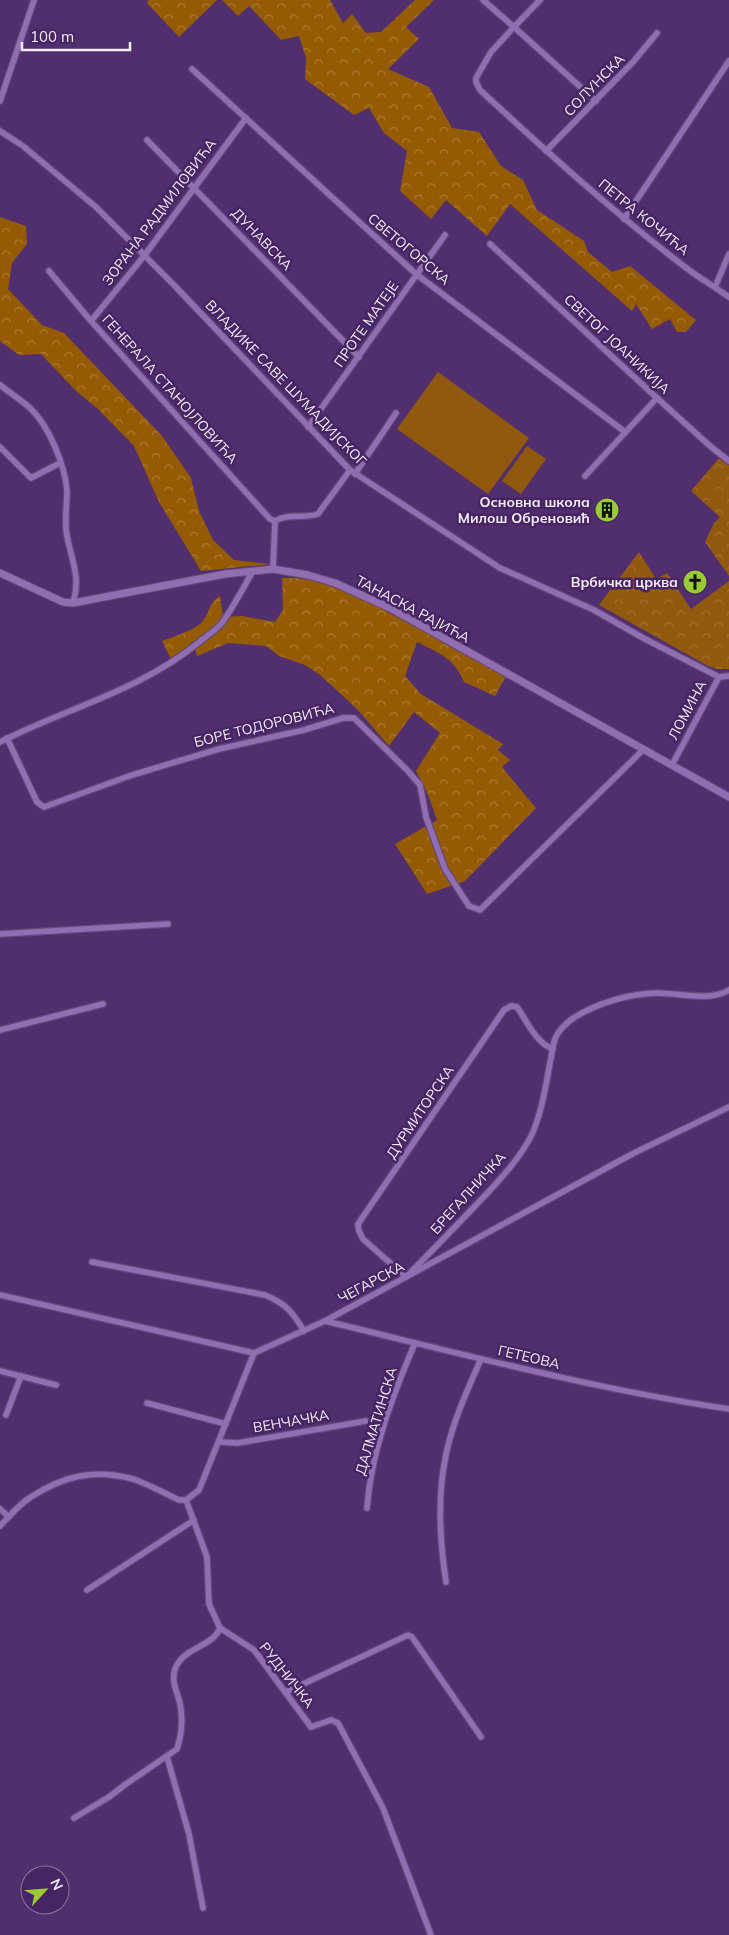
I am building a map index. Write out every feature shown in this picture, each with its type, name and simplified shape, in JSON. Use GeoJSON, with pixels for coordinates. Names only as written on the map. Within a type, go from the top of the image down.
{"type":"FeatureCollection","features":[{"type":"Feature","properties":{"kind":"street"},"geometry":{"type":"LineString","coordinates":[[0,101],[34,0]]}},
{"type":"Feature","properties":{"kind":"street"},"geometry":{"type":"LineString","coordinates":[[483,0],[596,101]]}},
{"type":"Feature","properties":{"kind":"street"},"geometry":{"type":"LineString","coordinates":[[514,28],[540,0]]}},
{"type":"Feature","properties":{"kind":"street","name":"ПЕТРА КОЧИЋА"},"geometry":{"type":"LineString","coordinates":[[514,28],[491,52],[481,68],[476,82],[480,90],[624,219],[687,269],[729,297]]}},
{"type":"Feature","properties":{"kind":"street","name":"СОЛУНСКА"},"geometry":{"type":"LineString","coordinates":[[546,151],[596,101],[657,33]]}},
{"type":"Feature","properties":{"kind":"street"},"geometry":{"type":"LineString","coordinates":[[624,219],[729,61]]}},
{"type":"Feature","properties":{"kind":"street","name":"СВЕТОГОРСКА"},"geometry":{"type":"LineString","coordinates":[[192,69],[416,274],[625,432]]}},
{"type":"Feature","properties":{"kind":"street","name":"ЗОРАНА РАДМИЛОВИЋА"},"geometry":{"type":"LineString","coordinates":[[91,321],[144,256],[246,118]]}},
{"type":"Feature","properties":{"kind":"street","name":"ВЛАДИКЕ САВЕ ШУМАДИЈСКОГ"},"geometry":{"type":"LineString","coordinates":[[0,131],[23,146],[96,207],[180,291],[353,472],[500,568],[594,610],[719,677]]}},
{"type":"Feature","properties":{"kind":"street","name":"ДУНАВСКА"},"geometry":{"type":"LineString","coordinates":[[147,140],[359,357]]}},
{"type":"Feature","properties":{"kind":"street","name":"ПРОТЕ МАТЕЈЕ"},"geometry":{"type":"LineString","coordinates":[[308,427],[416,274],[446,236]]}},
{"type":"Feature","properties":{"kind":"street","name":"СВЕТОГ ЈОАНИКИЈА"},"geometry":{"type":"LineString","coordinates":[[490,244],[657,398],[729,461]]}},
{"type":"Feature","properties":{"kind":"street"},"geometry":{"type":"LineString","coordinates":[[715,287],[729,254]]}},
{"type":"Feature","properties":{"kind":"street","name":"ГЕНЕРАЛА СТАНОЈЛОВИЋА"},"geometry":{"type":"LineString","coordinates":[[49,271],[91,321],[270,519],[275,521]]}},
{"type":"Feature","properties":{"kind":"street"},"geometry":{"type":"LineString","coordinates":[[0,385],[31,409],[52,438],[66,489],[67,535],[77,575],[76,594],[73,603]]}},
{"type":"Feature","properties":{"kind":"street"},"geometry":{"type":"LineString","coordinates":[[585,476],[657,398]]}},
{"type":"Feature","properties":{"kind":"street"},"geometry":{"type":"LineString","coordinates":[[273,569],[275,521],[282,517],[318,514],[353,472],[396,413]]}},
{"type":"Feature","properties":{"kind":"street"},"geometry":{"type":"LineString","coordinates":[[0,447],[31,478],[60,463]]}},
{"type":"Feature","properties":{"kind":"street","name":"ТАНАСКА РАЈИЋА"},"geometry":{"type":"LineString","coordinates":[[0,573],[63,602],[73,603],[226,574],[273,569],[308,575],[372,599],[729,797]]}},
{"type":"Feature","properties":{"kind":"street"},"geometry":{"type":"LineString","coordinates":[[0,742],[70,710],[118,692],[177,660],[220,625],[253,571]]}},
{"type":"Feature","properties":{"kind":"street","name":"ЛОМИНА"},"geometry":{"type":"LineString","coordinates":[[672,765],[719,677],[729,676]]}},
{"type":"Feature","properties":{"kind":"street","name":"БОРЕ ТОДОРОВИЋА"},"geometry":{"type":"LineString","coordinates":[[8,738],[37,802],[44,807],[140,772],[218,749],[304,730],[344,718],[354,718],[407,770],[420,786],[426,817],[446,868],[469,906],[480,910],[644,749]]}},
{"type":"Feature","properties":{"kind":"street"},"geometry":{"type":"LineString","coordinates":[[0,934],[168,924]]}},
{"type":"Feature","properties":{"kind":"street","name":"БРЕГАЛНИЧКА"},"geometry":{"type":"LineString","coordinates":[[406,1277],[500,1178],[532,1134],[542,1108],[555,1039],[560,1030],[573,1018],[589,1010],[633,995],[657,992],[702,996],[729,990]]}},
{"type":"Feature","properties":{"kind":"street"},"geometry":{"type":"LineString","coordinates":[[0,1030],[103,1004]]}},
{"type":"Feature","properties":{"kind":"street","name":"ДУРМИТОРСКА"},"geometry":{"type":"LineString","coordinates":[[406,1277],[363,1239],[358,1224],[504,1010],[511,1006],[517,1008],[538,1038],[546,1047],[553,1049]]}},
{"type":"Feature","properties":{"kind":"street","name":"ЧЕГАРСКА"},"geometry":{"type":"LineString","coordinates":[[254,1353],[325,1321],[626,1157],[729,1107]]}},
{"type":"Feature","properties":{"kind":"street"},"geometry":{"type":"LineString","coordinates":[[92,1262],[264,1295],[281,1302],[295,1316],[304,1330]]}},
{"type":"Feature","properties":{"kind":"street"},"geometry":{"type":"LineString","coordinates":[[0,1295],[254,1353],[220,1442],[199,1490],[186,1500],[179,1500],[135,1480],[110,1474],[89,1473],[62,1482],[30,1498],[0,1526]]}},
{"type":"Feature","properties":{"kind":"street","name":"ГЕТЕОВА"},"geometry":{"type":"LineString","coordinates":[[325,1321],[481,1358],[682,1402],[729,1409]]}},
{"type":"Feature","properties":{"kind":"street","name":"ДАЛМАТИНСКА"},"geometry":{"type":"LineString","coordinates":[[367,1508],[372,1470],[384,1427],[398,1386],[416,1343]]}},
{"type":"Feature","properties":{"kind":"street"},"geometry":{"type":"LineString","coordinates":[[446,1582],[440,1536],[445,1460],[453,1429],[481,1358]]}},
{"type":"Feature","properties":{"kind":"street"},"geometry":{"type":"LineString","coordinates":[[0,1371],[56,1384]]}},
{"type":"Feature","properties":{"kind":"street"},"geometry":{"type":"LineString","coordinates":[[6,1415],[21,1376]]}},
{"type":"Feature","properties":{"kind":"street"},"geometry":{"type":"LineString","coordinates":[[147,1403],[226,1424]]}},
{"type":"Feature","properties":{"kind":"street","name":"ВЕНЧАЧКА"},"geometry":{"type":"LineString","coordinates":[[220,1442],[238,1443],[366,1421]]}},
{"type":"Feature","properties":{"kind":"street"},"geometry":{"type":"LineString","coordinates":[[74,1818],[109,1797],[177,1749],[182,1730],[179,1702],[175,1687],[175,1668],[190,1651],[218,1634],[220,1628],[209,1604],[207,1557],[186,1500]]}},
{"type":"Feature","properties":{"kind":"street"},"geometry":{"type":"LineString","coordinates":[[0,1509],[9,1517]]}},
{"type":"Feature","properties":{"kind":"street"},"geometry":{"type":"LineString","coordinates":[[87,1590],[194,1520]]}},
{"type":"Feature","properties":{"kind":"street","name":"РУДНИЧКА"},"geometry":{"type":"LineString","coordinates":[[220,1628],[254,1650],[311,1727],[331,1720],[338,1724],[383,1808],[431,1935]]}},
{"type":"Feature","properties":{"kind":"street"},"geometry":{"type":"LineString","coordinates":[[286,1692],[408,1636],[412,1637],[481,1737]]}},
{"type":"Feature","properties":{"kind":"street"},"geometry":{"type":"LineString","coordinates":[[168,1757],[189,1834],[203,1908]]}},
{"type":"Feature","properties":{"kind":"green space"},"geometry":{"type":"Polygon","coordinates":[[[148,0],[217,0],[179,37],[147,3],[148,0]]]}},
{"type":"Feature","properties":{"kind":"green space"},"geometry":{"type":"Polygon","coordinates":[[[222,0],[330,0],[343,23],[352,14],[366,33],[381,32],[415,0],[434,0],[406,27],[419,39],[388,69],[429,87],[452,128],[479,132],[501,166],[523,180],[537,210],[584,241],[588,252],[612,272],[630,266],[696,320],[686,332],[677,332],[670,319],[652,329],[636,304],[632,311],[510,204],[487,236],[446,200],[431,219],[400,191],[407,151],[384,133],[369,108],[354,115],[305,79],[306,58],[299,36],[281,40],[249,6],[238,16],[222,0]]]}},
{"type":"Feature","properties":{"kind":"green space"},"geometry":{"type":"Polygon","coordinates":[[[0,217],[26,226],[27,244],[12,263],[8,289],[42,325],[64,333],[162,436],[191,478],[199,511],[213,540],[234,560],[271,564],[201,571],[159,502],[134,446],[98,409],[76,391],[41,354],[19,355],[0,341],[0,217]]]}},
{"type":"Feature","properties":{"kind":"green space"},"geometry":{"type":"Polygon","coordinates":[[[438,372],[529,438],[488,494],[397,429],[438,372]]]}},
{"type":"Feature","properties":{"kind":"green space"},"geometry":{"type":"Polygon","coordinates":[[[527,446],[546,459],[521,494],[502,481],[527,446]]]}},
{"type":"Feature","properties":{"kind":"green space"},"geometry":{"type":"Polygon","coordinates":[[[720,457],[729,465],[729,576],[705,542],[714,523],[720,517],[691,491],[720,457]]]}},
{"type":"Feature","properties":{"kind":"green space"},"geometry":{"type":"Polygon","coordinates":[[[639,552],[656,579],[667,573],[691,609],[729,581],[729,669],[717,669],[708,666],[599,605],[639,552]]]}},
{"type":"Feature","properties":{"kind":"green space"},"geometry":{"type":"Polygon","coordinates":[[[282,578],[321,582],[357,594],[392,611],[506,676],[495,696],[464,682],[451,662],[439,653],[417,642],[405,676],[421,694],[503,744],[498,750],[510,760],[502,767],[536,808],[465,881],[427,894],[395,844],[437,820],[427,792],[416,771],[440,733],[414,712],[389,746],[357,709],[319,674],[305,665],[279,656],[266,646],[228,643],[197,656],[193,641],[183,652],[171,659],[162,641],[199,625],[205,619],[213,602],[220,596],[223,617],[242,616],[275,622],[283,610],[282,578]]]}},
{"type":"Feature","properties":{"kind":"place","name":"Основна школа Милош Обреновић"},"geometry":{"type":"Point","coordinates":[607,510]}},
{"type":"Feature","properties":{"kind":"place","name":"Врбичка црква"},"geometry":{"type":"Point","coordinates":[695,582]}}]}
